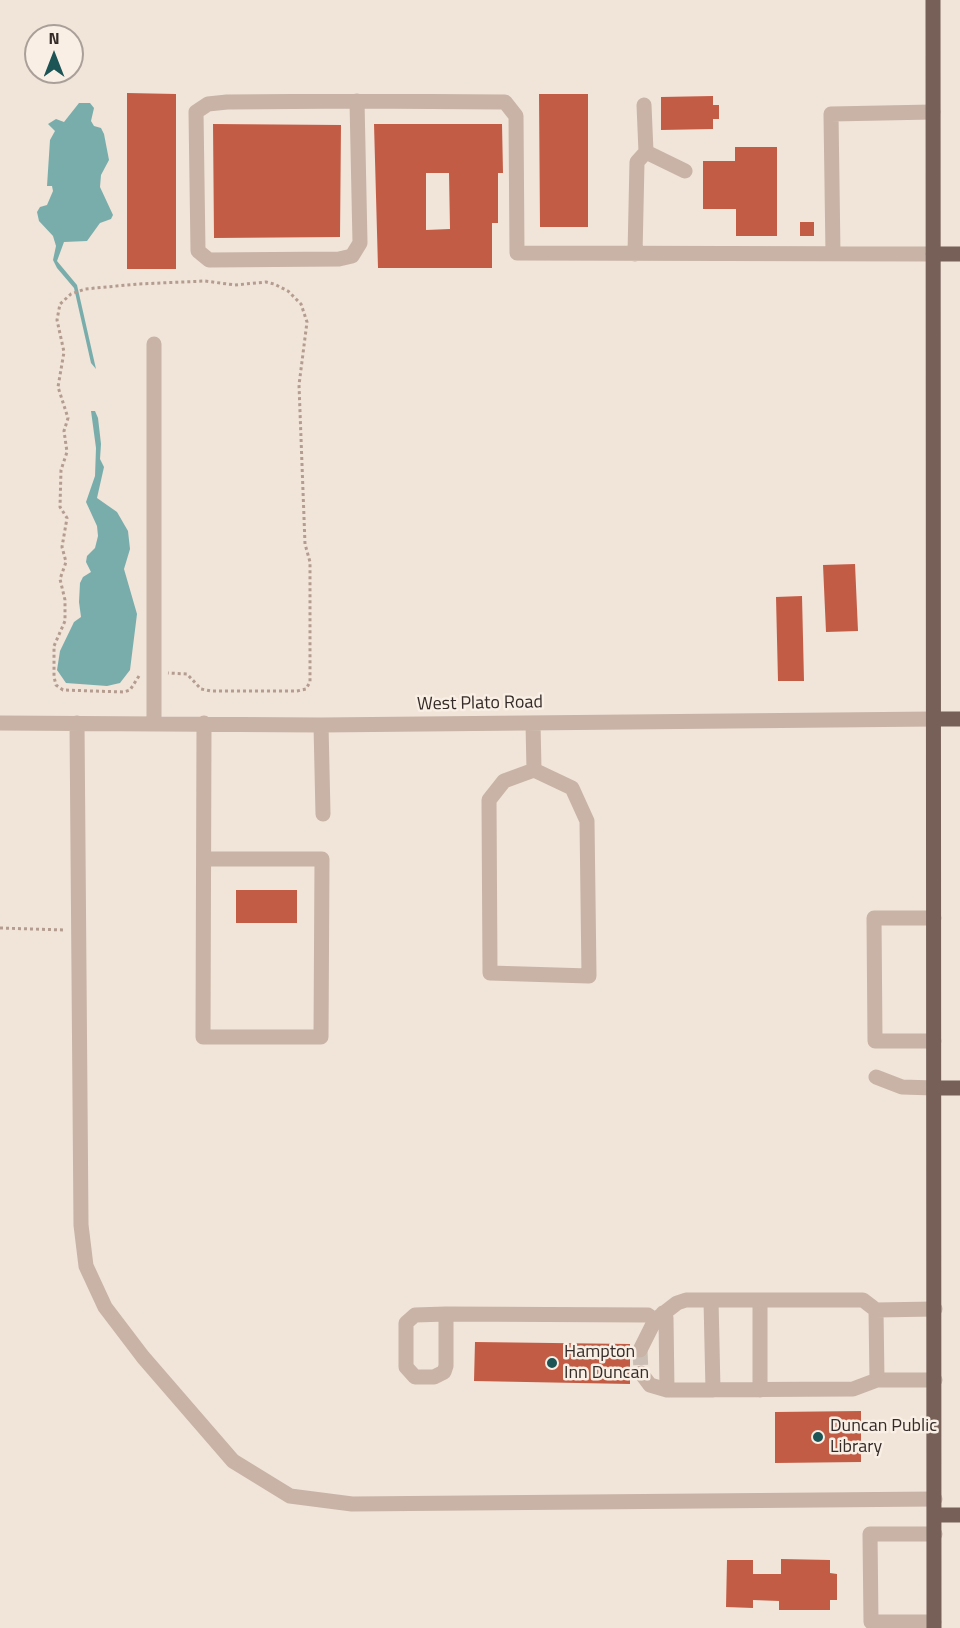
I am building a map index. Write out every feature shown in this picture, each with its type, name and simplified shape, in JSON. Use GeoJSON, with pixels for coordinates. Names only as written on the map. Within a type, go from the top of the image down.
{"type":"FeatureCollection","features":[{"type":"Feature","properties":{"kind":"main road"},"geometry":{"type":"LineString","coordinates":[[933,0],[934,1625]]}},
{"type":"Feature","properties":{"kind":"main road"},"geometry":{"type":"LineString","coordinates":[[933,254],[960,254]]}},
{"type":"Feature","properties":{"kind":"main road","name":"West Plato Road"},"geometry":{"type":"LineString","coordinates":[[934,719],[960,719]]}},
{"type":"Feature","properties":{"kind":"main road"},"geometry":{"type":"LineString","coordinates":[[934,1088],[960,1088]]}},
{"type":"Feature","properties":{"kind":"main road"},"geometry":{"type":"LineString","coordinates":[[935,1515],[960,1515]]}},
{"type":"Feature","properties":{"kind":"street"},"geometry":{"type":"LineString","coordinates":[[357,101],[360,243],[352,256],[339,259],[208,260],[198,251],[196,112],[208,104],[227,102],[357,101],[505,102],[516,116],[517,253],[933,254]]}},
{"type":"Feature","properties":{"kind":"street"},"geometry":{"type":"LineString","coordinates":[[635,254],[637,162],[646,152],[644,105]]}},
{"type":"Feature","properties":{"kind":"street"},"geometry":{"type":"LineString","coordinates":[[833,254],[831,114],[933,112]]}},
{"type":"Feature","properties":{"kind":"street"},"geometry":{"type":"LineString","coordinates":[[646,152],[685,171]]}},
{"type":"Feature","properties":{"kind":"street"},"geometry":{"type":"LineString","coordinates":[[154,345],[154,723]]}},
{"type":"Feature","properties":{"kind":"street","name":"West Plato Road"},"geometry":{"type":"LineString","coordinates":[[0,723],[321,725],[934,719]]}},
{"type":"Feature","properties":{"kind":"street"},"geometry":{"type":"LineString","coordinates":[[77,723],[81,1225],[86,1266],[105,1307],[143,1357],[233,1461],[290,1496],[352,1504],[935,1498]]}},
{"type":"Feature","properties":{"kind":"street"},"geometry":{"type":"LineString","coordinates":[[204,723],[203,1036],[321,1037],[321,859],[204,859]]}},
{"type":"Feature","properties":{"kind":"street"},"geometry":{"type":"LineString","coordinates":[[533,723],[534,770]]}},
{"type":"Feature","properties":{"kind":"street"},"geometry":{"type":"LineString","coordinates":[[321,725],[323,814]]}},
{"type":"Feature","properties":{"kind":"street"},"geometry":{"type":"LineString","coordinates":[[534,770],[572,788],[587,821],[589,976],[490,973],[489,800],[504,781],[534,770]]}},
{"type":"Feature","properties":{"kind":"street"},"geometry":{"type":"LineString","coordinates":[[934,918],[874,918],[875,1041],[934,1041]]}},
{"type":"Feature","properties":{"kind":"street"},"geometry":{"type":"LineString","coordinates":[[876,1077],[902,1087],[934,1088]]}},
{"type":"Feature","properties":{"kind":"street"},"geometry":{"type":"LineString","coordinates":[[640,1350],[659,1316],[686,1300],[863,1300],[876,1310],[935,1310]]}},
{"type":"Feature","properties":{"kind":"street"},"geometry":{"type":"LineString","coordinates":[[711,1300],[712,1390]]}},
{"type":"Feature","properties":{"kind":"street"},"geometry":{"type":"LineString","coordinates":[[760,1300],[760,1390]]}},
{"type":"Feature","properties":{"kind":"street"},"geometry":{"type":"LineString","coordinates":[[876,1310],[877,1380]]}},
{"type":"Feature","properties":{"kind":"street"},"geometry":{"type":"LineString","coordinates":[[446,1314],[444,1372],[434,1377],[415,1377],[406,1367],[406,1323],[415,1315],[446,1314],[648,1315],[666,1318],[667,1390]]}},
{"type":"Feature","properties":{"kind":"street"},"geometry":{"type":"LineString","coordinates":[[641,1373],[650,1385],[667,1390],[853,1389],[877,1380],[935,1380]]}},
{"type":"Feature","properties":{"kind":"street"},"geometry":{"type":"LineString","coordinates":[[934,1625],[871,1622],[870,1534],[935,1534]]}},
{"type":"Feature","properties":{"kind":"path"},"geometry":{"type":"LineString","coordinates":[[144,674],[138,676],[129,690],[124,692],[63,690],[56,685],[54,677],[54,646],[65,621],[65,600],[60,579],[66,562],[62,547],[67,518],[60,507],[61,470],[67,452],[64,431],[68,418],[58,387],[64,352],[57,320],[60,304],[71,294],[81,291],[138,284],[205,281],[235,285],[266,282],[288,291],[305,312],[306,332],[299,385],[304,544],[310,562],[310,682],[306,688],[297,691],[211,691],[201,688],[187,674],[164,673]]}},
{"type":"Feature","properties":{"kind":"path"},"geometry":{"type":"LineString","coordinates":[[0,928],[78,930]]}},
{"type":"Feature","properties":{"kind":"water"},"geometry":{"type":"Polygon","coordinates":[[[79,103],[90,103],[94,108],[91,121],[94,126],[101,128],[104,134],[109,160],[101,175],[100,187],[113,215],[111,219],[100,223],[87,241],[64,242],[57,261],[77,285],[96,369],[91,363],[74,288],[53,260],[56,246],[53,236],[39,221],[37,212],[40,207],[47,205],[53,191],[52,186],[47,186],[50,140],[55,131],[48,124],[56,119],[64,122],[79,103]]]}},
{"type":"Feature","properties":{"kind":"water"},"geometry":{"type":"Polygon","coordinates":[[[91,411],[95,411],[98,418],[100,459],[104,467],[97,498],[117,512],[128,531],[130,549],[124,569],[137,614],[130,670],[120,683],[107,686],[66,683],[57,670],[60,651],[74,622],[81,617],[80,583],[83,577],[91,572],[86,562],[87,556],[95,548],[98,536],[97,526],[86,502],[95,476],[96,448],[91,411]]]}},
{"type":"Feature","properties":{"kind":"building"},"geometry":{"type":"Polygon","coordinates":[[[127,93],[176,94],[176,269],[127,269],[127,93]]]}},
{"type":"Feature","properties":{"kind":"building"},"geometry":{"type":"Polygon","coordinates":[[[539,94],[588,94],[588,227],[540,227],[539,94]]]}},
{"type":"Feature","properties":{"kind":"building"},"geometry":{"type":"Polygon","coordinates":[[[713,96],[713,105],[719,105],[719,119],[713,119],[713,129],[661,130],[661,97],[713,96]]]}},
{"type":"Feature","properties":{"kind":"building"},"geometry":{"type":"Polygon","coordinates":[[[213,124],[341,125],[340,237],[214,238],[213,124]]]}},
{"type":"Feature","properties":{"kind":"building"},"geometry":{"type":"Polygon","coordinates":[[[374,124],[502,124],[503,173],[498,173],[498,223],[492,223],[492,268],[378,268],[374,124]],[[426,173],[426,230],[450,229],[449,173],[426,173]]]}},
{"type":"Feature","properties":{"kind":"building"},"geometry":{"type":"Polygon","coordinates":[[[735,147],[777,147],[777,236],[736,236],[736,209],[703,209],[703,161],[735,161],[735,147]]]}},
{"type":"Feature","properties":{"kind":"building"},"geometry":{"type":"Polygon","coordinates":[[[800,222],[814,222],[814,236],[800,236],[800,222]]]}},
{"type":"Feature","properties":{"kind":"building"},"geometry":{"type":"Polygon","coordinates":[[[855,564],[858,631],[826,632],[823,565],[855,564]]]}},
{"type":"Feature","properties":{"kind":"building"},"geometry":{"type":"Polygon","coordinates":[[[802,596],[804,681],[778,681],[776,597],[802,596]]]}},
{"type":"Feature","properties":{"kind":"building"},"geometry":{"type":"Polygon","coordinates":[[[236,890],[297,890],[297,923],[236,923],[236,890]]]}},
{"type":"Feature","properties":{"kind":"building","name":"Hampton Inn Duncan"},"geometry":{"type":"Polygon","coordinates":[[[475,1342],[630,1344],[630,1384],[474,1381],[475,1342]]]}},
{"type":"Feature","properties":{"kind":"building","name":"Duncan Public Library"},"geometry":{"type":"Polygon","coordinates":[[[861,1411],[861,1462],[775,1463],[775,1412],[861,1411]]]}},
{"type":"Feature","properties":{"kind":"building"},"geometry":{"type":"Polygon","coordinates":[[[781,1559],[830,1560],[830,1573],[837,1574],[837,1600],[830,1600],[830,1610],[779,1610],[779,1601],[753,1600],[753,1608],[726,1607],[727,1560],[753,1560],[753,1574],[781,1574],[781,1559]]]}},
{"type":"Feature","properties":{"kind":"tunnel"},"geometry":{"type":"LineString","coordinates":[[640,1350],[641,1373]]}},
{"type":"Feature","properties":{"kind":"place","name":"Hampton Inn Duncan"},"geometry":{"type":"Point","coordinates":[552,1363]}},
{"type":"Feature","properties":{"kind":"place","name":"Duncan Public Library"},"geometry":{"type":"Point","coordinates":[818,1437]}}]}
